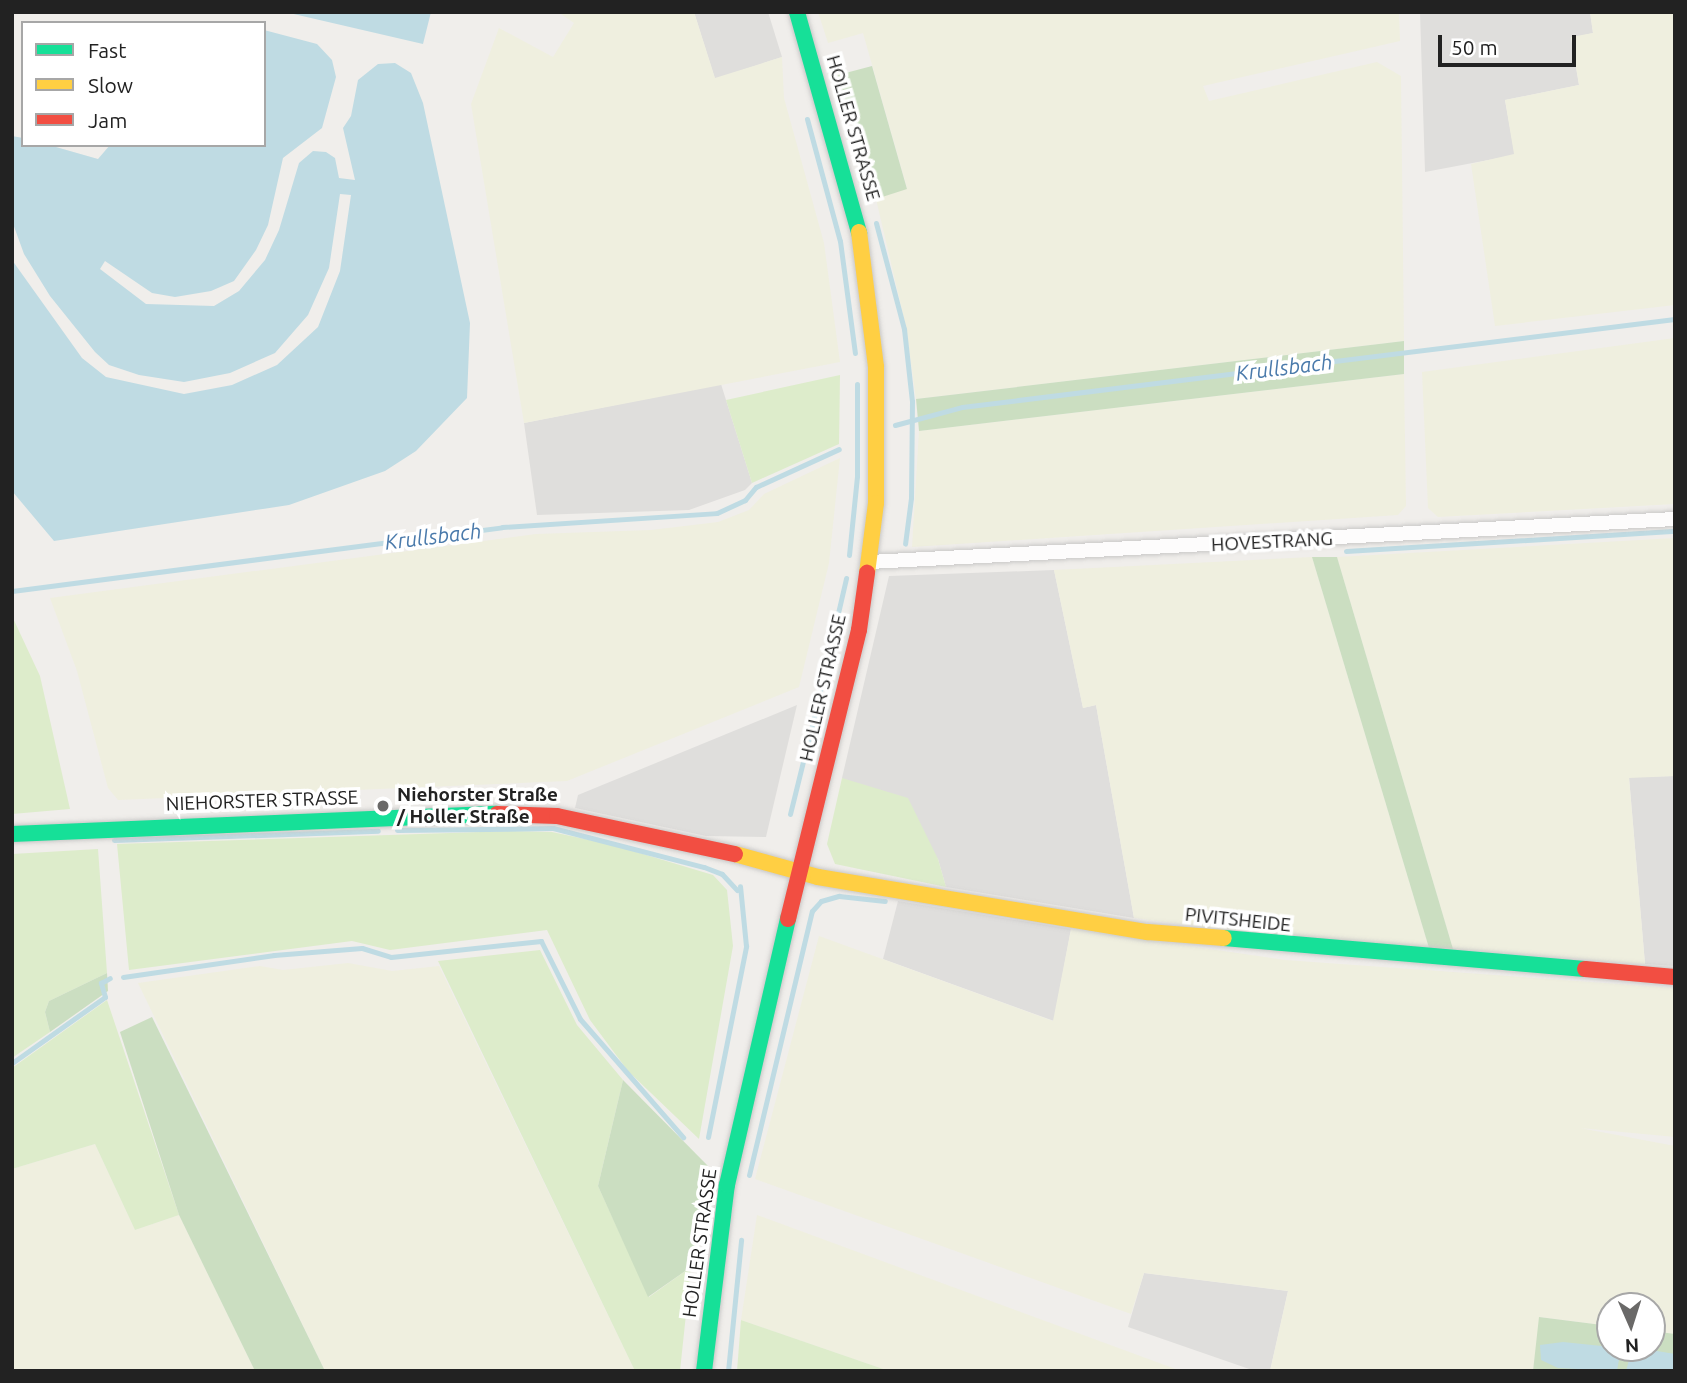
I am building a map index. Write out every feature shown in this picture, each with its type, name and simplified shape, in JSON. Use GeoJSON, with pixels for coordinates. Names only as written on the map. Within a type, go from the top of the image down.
{"type":"FeatureCollection","features":[{"type":"Feature","properties":{"kind":"street","name":"HOLLER STRASSE"},"geometry":{"type":"LineString","coordinates":[[704,1371],[727,1185],[859,630],[870,562],[877,453],[876,367],[867,278],[853,199],[797,12]]}},
{"type":"Feature","properties":{"kind":"street","name":"HOVESTRANG"},"geometry":{"type":"LineString","coordinates":[[870,562],[1675,519]]}},
{"type":"Feature","properties":{"kind":"street","name":"NIEHORSTER STRASSE"},"geometry":{"type":"LineString","coordinates":[[12,834],[514,813],[626,830],[801,873]]}},
{"type":"Feature","properties":{"kind":"street","name":"PIVITSHEIDE"},"geometry":{"type":"LineString","coordinates":[[801,873],[1148,932],[1675,977]]}},
{"type":"Feature","properties":{"kind":"shaded area"},"geometry":{"type":"Polygon","coordinates":[[[694,12],[768,12],[782,57],[715,79],[694,12]]]}},
{"type":"Feature","properties":{"kind":"shaded area"},"geometry":{"type":"Polygon","coordinates":[[[1420,12],[1590,12],[1593,33],[1571,38],[1579,85],[1505,100],[1515,155],[1425,172],[1420,12]]]}},
{"type":"Feature","properties":{"kind":"shaded area"},"geometry":{"type":"Polygon","coordinates":[[[721,384],[752,483],[745,490],[689,510],[537,515],[524,423],[721,384]]]}},
{"type":"Feature","properties":{"kind":"shaded area"},"geometry":{"type":"Polygon","coordinates":[[[1054,570],[1083,708],[1096,705],[1134,918],[946,887],[938,859],[842,778],[889,576],[1054,570]]]}},
{"type":"Feature","properties":{"kind":"shaded area"},"geometry":{"type":"Polygon","coordinates":[[[797,705],[766,837],[706,836],[575,808],[578,795],[797,705]]]}},
{"type":"Feature","properties":{"kind":"shaded area"},"geometry":{"type":"Polygon","coordinates":[[[1675,776],[1675,966],[1645,964],[1629,777],[1675,776]]]}},
{"type":"Feature","properties":{"kind":"shaded area"},"geometry":{"type":"Polygon","coordinates":[[[898,901],[1071,929],[1054,1021],[883,959],[898,901]]]}},
{"type":"Feature","properties":{"kind":"shaded area"},"geometry":{"type":"Polygon","coordinates":[[[1144,1273],[1288,1291],[1270,1371],[1255,1371],[1128,1327],[1144,1273]]]}},
{"type":"Feature","properties":{"kind":"green space"},"geometry":{"type":"Polygon","coordinates":[[[558,12],[694,12],[715,78],[782,57],[784,98],[824,243],[840,362],[524,423],[471,104],[499,28],[553,57],[574,23],[558,12]]]}},
{"type":"Feature","properties":{"kind":"green space"},"geometry":{"type":"Polygon","coordinates":[[[818,12],[1399,12],[1400,41],[1203,86],[1209,101],[1377,62],[1401,76],[1404,341],[916,399],[906,327],[876,199],[907,188],[863,33],[828,43],[818,12]]]}},
{"type":"Feature","properties":{"kind":"green space"},"geometry":{"type":"Polygon","coordinates":[[[1590,12],[1675,12],[1675,305],[1495,326],[1471,164],[1514,154],[1505,100],[1579,85],[1571,37],[1593,33],[1590,12]]]}},
{"type":"Feature","properties":{"kind":"green space"},"geometry":{"type":"Polygon","coordinates":[[[872,66],[907,189],[876,199],[838,75],[872,66]]]}},
{"type":"Feature","properties":{"kind":"green space"},"geometry":{"type":"Polygon","coordinates":[[[1675,338],[1675,504],[1438,517],[1428,508],[1422,372],[1675,338]]]}},
{"type":"Feature","properties":{"kind":"green space"},"geometry":{"type":"Polygon","coordinates":[[[1404,341],[1404,374],[919,431],[916,399],[1404,341]]]}},
{"type":"Feature","properties":{"kind":"green space"},"geometry":{"type":"Polygon","coordinates":[[[1404,374],[1406,506],[1398,515],[912,547],[919,431],[1404,374]]]}},
{"type":"Feature","properties":{"kind":"green space"},"geometry":{"type":"Polygon","coordinates":[[[840,375],[839,444],[752,483],[726,400],[840,375]]]}},
{"type":"Feature","properties":{"kind":"green space"},"geometry":{"type":"Polygon","coordinates":[[[840,458],[829,563],[799,687],[567,781],[118,800],[108,788],[77,671],[50,598],[536,534],[651,530],[718,522],[749,510],[764,494],[840,458]]]}},
{"type":"Feature","properties":{"kind":"green space"},"geometry":{"type":"Polygon","coordinates":[[[1675,538],[1675,776],[1629,778],[1645,964],[1453,949],[1337,557],[1675,538]]]}},
{"type":"Feature","properties":{"kind":"green space"},"geometry":{"type":"Polygon","coordinates":[[[1312,557],[1429,948],[1292,939],[1134,918],[1096,705],[1083,708],[1054,570],[1312,557]]]}},
{"type":"Feature","properties":{"kind":"green space"},"geometry":{"type":"Polygon","coordinates":[[[1312,557],[1337,557],[1453,949],[1429,948],[1312,557]]]}},
{"type":"Feature","properties":{"kind":"green space"},"geometry":{"type":"Polygon","coordinates":[[[12,616],[40,676],[70,809],[12,814],[12,616]]]}},
{"type":"Feature","properties":{"kind":"green space"},"geometry":{"type":"Polygon","coordinates":[[[842,778],[908,798],[938,859],[946,887],[835,864],[827,844],[842,778]]]}},
{"type":"Feature","properties":{"kind":"green space"},"geometry":{"type":"Polygon","coordinates":[[[511,831],[552,832],[613,845],[713,875],[727,890],[733,946],[699,1139],[628,1071],[590,1020],[547,930],[390,950],[352,941],[129,970],[117,844],[511,831]]]}},
{"type":"Feature","properties":{"kind":"green space"},"geometry":{"type":"Polygon","coordinates":[[[98,849],[107,973],[49,1001],[45,1012],[50,1032],[12,1058],[12,854],[98,849]]]}},
{"type":"Feature","properties":{"kind":"green space"},"geometry":{"type":"Polygon","coordinates":[[[1071,929],[1285,960],[1675,988],[1675,1137],[1580,1128],[1675,1146],[1675,1334],[1666,1333],[1666,1292],[1596,1292],[1596,1324],[1540,1317],[1533,1371],[1270,1371],[1288,1291],[1144,1273],[1131,1314],[755,1179],[819,936],[1053,1021],[1071,929]]]}},
{"type":"Feature","properties":{"kind":"green space"},"geometry":{"type":"Polygon","coordinates":[[[540,950],[577,1025],[623,1080],[598,1186],[649,1297],[691,1267],[680,1371],[635,1371],[438,961],[540,950]]]}},
{"type":"Feature","properties":{"kind":"green space"},"geometry":{"type":"Polygon","coordinates":[[[348,963],[392,971],[439,966],[635,1371],[325,1371],[138,983],[260,966],[283,970],[348,963]]]}},
{"type":"Feature","properties":{"kind":"green space"},"geometry":{"type":"Polygon","coordinates":[[[107,973],[108,991],[50,1032],[45,1012],[49,1001],[107,973]]]}},
{"type":"Feature","properties":{"kind":"green space"},"geometry":{"type":"Polygon","coordinates":[[[107,1000],[179,1215],[135,1230],[95,1144],[12,1169],[12,1068],[107,1000]]]}},
{"type":"Feature","properties":{"kind":"green space"},"geometry":{"type":"Polygon","coordinates":[[[152,1017],[325,1371],[255,1371],[179,1215],[120,1032],[152,1017]]]}},
{"type":"Feature","properties":{"kind":"green space"},"geometry":{"type":"Polygon","coordinates":[[[623,1080],[708,1166],[691,1267],[648,1297],[598,1186],[623,1080]]]}},
{"type":"Feature","properties":{"kind":"green space"},"geometry":{"type":"Polygon","coordinates":[[[95,1144],[135,1230],[179,1215],[255,1371],[12,1371],[12,1169],[95,1144]]]}},
{"type":"Feature","properties":{"kind":"green space"},"geometry":{"type":"Polygon","coordinates":[[[757,1215],[1181,1371],[889,1371],[741,1320],[757,1215]]]}},
{"type":"Feature","properties":{"kind":"green space"},"geometry":{"type":"Polygon","coordinates":[[[1539,1317],[1596,1324],[1596,1362],[1666,1362],[1666,1333],[1675,1334],[1675,1371],[1533,1371],[1539,1317]]]}},
{"type":"Feature","properties":{"kind":"green space"},"geometry":{"type":"Polygon","coordinates":[[[741,1320],[889,1371],[737,1371],[741,1320]]]}},
{"type":"Feature","properties":{"kind":"water"},"geometry":{"type":"Polygon","coordinates":[[[285,12],[431,12],[423,44],[285,12]]]}},
{"type":"Feature","properties":{"kind":"water"},"geometry":{"type":"Polygon","coordinates":[[[266,31],[317,44],[332,60],[336,77],[322,128],[283,158],[268,225],[256,250],[234,281],[211,291],[175,297],[152,293],[105,261],[100,269],[146,304],[214,306],[239,291],[265,260],[279,230],[299,163],[313,151],[326,152],[335,158],[339,178],[355,180],[343,128],[351,116],[358,80],[378,64],[395,63],[411,73],[423,103],[470,323],[467,398],[416,451],[385,471],[289,505],[54,541],[12,491],[12,260],[82,358],[106,377],[184,394],[232,385],[277,365],[318,327],[340,271],[351,195],[340,194],[329,268],[308,315],[275,353],[230,373],[184,382],[139,375],[109,365],[95,352],[50,296],[24,254],[12,221],[12,136],[21,138],[21,147],[56,147],[98,159],[108,147],[266,147],[266,31]]]}},
{"type":"Feature","properties":{"kind":"water"},"geometry":{"type":"Polygon","coordinates":[[[1563,1342],[1596,1345],[1596,1362],[1619,1362],[1617,1371],[1558,1368],[1541,1360],[1540,1345],[1563,1342]]]}},
{"type":"Feature","properties":{"kind":"water"},"geometry":{"type":"Polygon","coordinates":[[[1666,1352],[1675,1354],[1675,1371],[1626,1371],[1628,1362],[1666,1362],[1666,1352]]]}},
{"type":"Feature","properties":{"kind":"waterway"},"geometry":{"type":"LineString","coordinates":[[807,119],[840,241],[855,353]]}},
{"type":"Feature","properties":{"kind":"waterway"},"geometry":{"type":"LineString","coordinates":[[876,223],[904,329],[912,401],[911,498],[905,544]]}},
{"type":"Feature","properties":{"kind":"waterway","name":"Krullsbach"},"geometry":{"type":"LineString","coordinates":[[895,425],[962,407],[1675,319]]}},
{"type":"Feature","properties":{"kind":"waterway"},"geometry":{"type":"LineString","coordinates":[[849,555],[857,476],[857,384]]}},
{"type":"Feature","properties":{"kind":"waterway","name":"Krullsbach"},"geometry":{"type":"LineString","coordinates":[[12,591],[502,527],[717,513],[745,500],[756,487],[839,449]]}},
{"type":"Feature","properties":{"kind":"waterway"},"geometry":{"type":"LineString","coordinates":[[1346,551],[1675,531]]}},
{"type":"Feature","properties":{"kind":"waterway"},"geometry":{"type":"LineString","coordinates":[[820,691],[846,578]]}},
{"type":"Feature","properties":{"kind":"waterway"},"geometry":{"type":"LineString","coordinates":[[790,814],[815,713]]}},
{"type":"Feature","properties":{"kind":"waterway"},"geometry":{"type":"LineString","coordinates":[[397,830],[553,828],[704,867],[722,874],[737,890]]}},
{"type":"Feature","properties":{"kind":"waterway"},"geometry":{"type":"LineString","coordinates":[[114,840],[378,831]]}},
{"type":"Feature","properties":{"kind":"waterway"},"geometry":{"type":"LineString","coordinates":[[708,1137],[746,946],[740,886]]}},
{"type":"Feature","properties":{"kind":"waterway"},"geometry":{"type":"LineString","coordinates":[[749,1175],[812,911],[821,901],[839,896],[885,901]]}},
{"type":"Feature","properties":{"kind":"waterway"},"geometry":{"type":"LineString","coordinates":[[123,977],[274,955],[362,948],[391,957],[541,941],[580,1019],[683,1137]]}},
{"type":"Feature","properties":{"kind":"waterway"},"geometry":{"type":"LineString","coordinates":[[12,1063],[105,997],[101,983],[110,978]]}},
{"type":"Feature","properties":{"kind":"waterway"},"geometry":{"type":"LineString","coordinates":[[728,1371],[741,1240]]}},
{"type":"Feature","properties":{"kind":"traffic: fast"},"geometry":{"type":"LineString","coordinates":[[797,12],[859,232]]}},
{"type":"Feature","properties":{"kind":"traffic: fast"},"geometry":{"type":"LineString","coordinates":[[12,834],[497,814]]}},
{"type":"Feature","properties":{"kind":"traffic: fast"},"geometry":{"type":"LineString","coordinates":[[704,1371],[727,1185],[788,919]]}},
{"type":"Feature","properties":{"kind":"traffic: fast"},"geometry":{"type":"LineString","coordinates":[[1224,938],[1585,969]]}},
{"type":"Feature","properties":{"kind":"traffic: slow"},"geometry":{"type":"LineString","coordinates":[[859,232],[876,367],[876,503],[867,573]]}},
{"type":"Feature","properties":{"kind":"traffic: slow"},"geometry":{"type":"LineString","coordinates":[[735,854],[818,877],[1148,932],[1224,938]]}},
{"type":"Feature","properties":{"kind":"traffic: jam"},"geometry":{"type":"LineString","coordinates":[[788,919],[859,630],[867,573]]}},
{"type":"Feature","properties":{"kind":"traffic: jam"},"geometry":{"type":"LineString","coordinates":[[497,814],[557,816],[735,854]]}},
{"type":"Feature","properties":{"kind":"traffic: jam"},"geometry":{"type":"LineString","coordinates":[[1585,969],[1675,977]]}},
{"type":"Feature","properties":{"kind":"place","name":"Niehorster Straße / Holler Straße"},"geometry":{"type":"Point","coordinates":[383,806]}}]}
